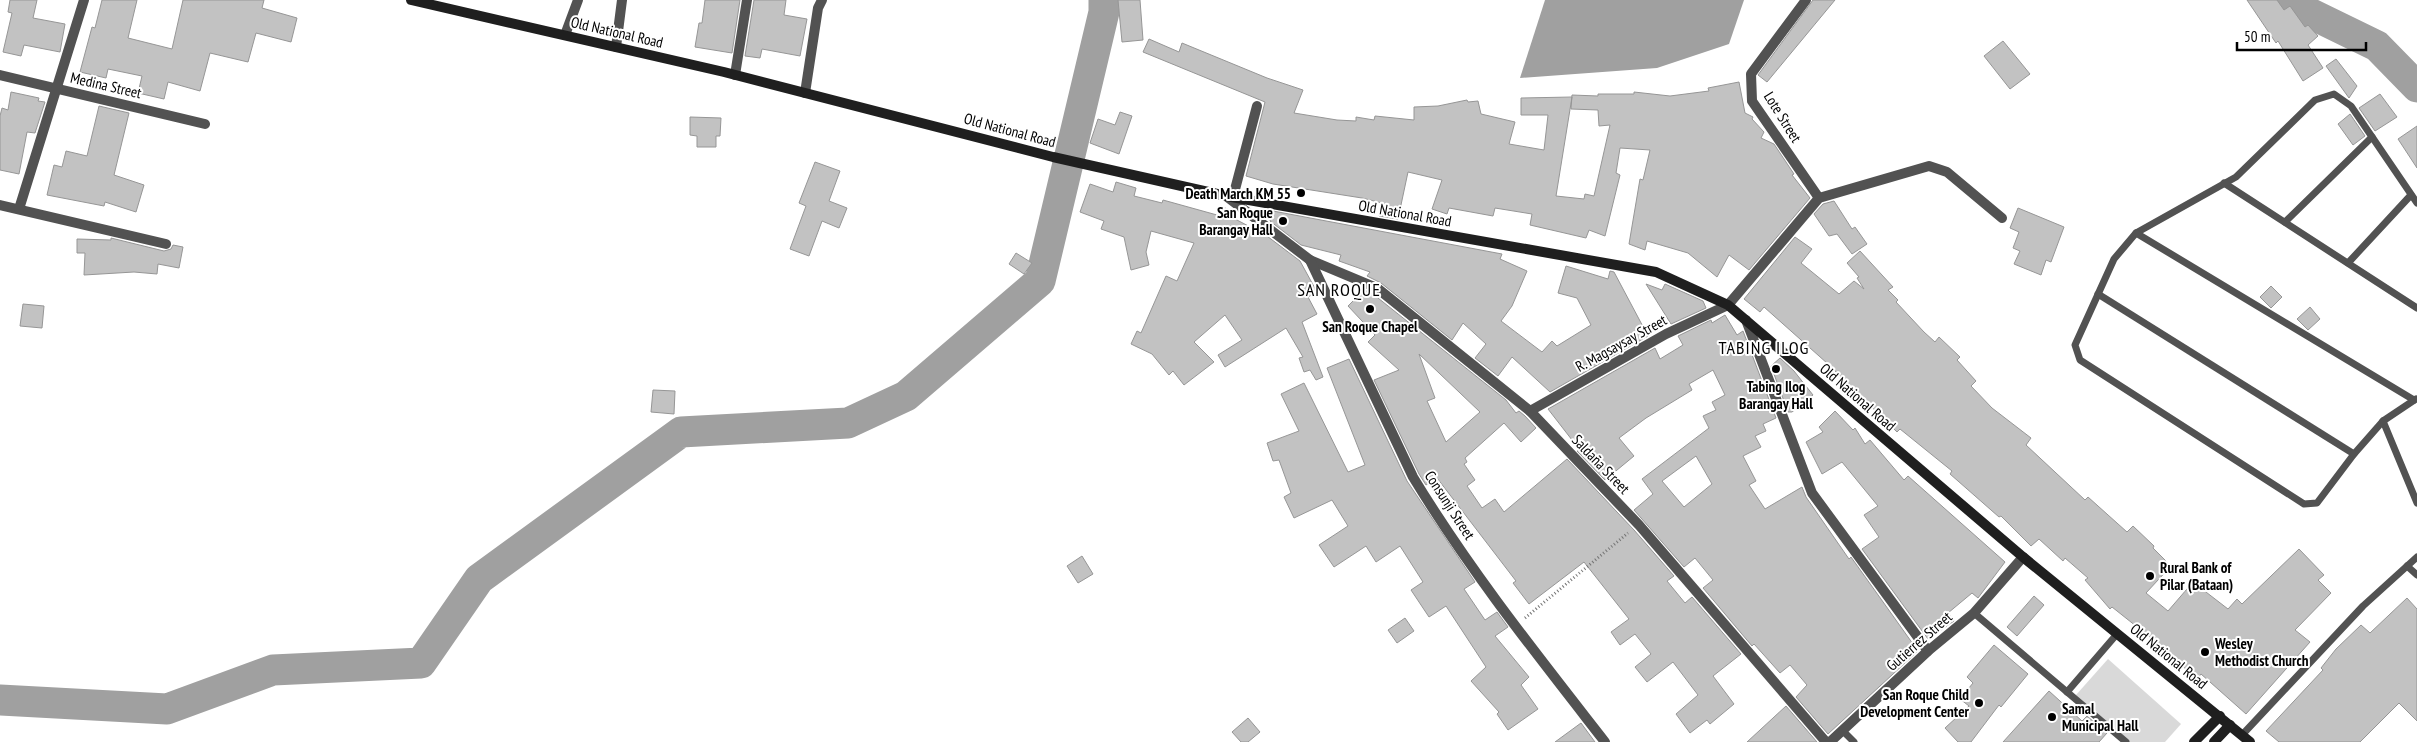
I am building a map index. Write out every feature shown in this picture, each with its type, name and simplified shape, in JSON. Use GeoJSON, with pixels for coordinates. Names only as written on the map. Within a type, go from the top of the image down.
{"type":"FeatureCollection","features":[{"type":"Feature","properties":{"kind":"main road","name":"Old National Road"},"geometry":{"type":"LineString","coordinates":[[411,0],[735,75],[1053,157],[1229,197],[1656,272],[1728,305],[2023,558],[2250,742]]}},
{"type":"Feature","properties":{"kind":"main road"},"geometry":{"type":"LineString","coordinates":[[2194,742],[2220,716]]}},
{"type":"Feature","properties":{"kind":"main road"},"geometry":{"type":"LineString","coordinates":[[2214,742],[2230,725]]}},
{"type":"Feature","properties":{"kind":"street"},"geometry":{"type":"LineString","coordinates":[[19,209],[84,0]]}},
{"type":"Feature","properties":{"kind":"street"},"geometry":{"type":"LineString","coordinates":[[565,35],[578,0]]}},
{"type":"Feature","properties":{"kind":"street"},"geometry":{"type":"LineString","coordinates":[[616,47],[622,0]]}},
{"type":"Feature","properties":{"kind":"street"},"geometry":{"type":"LineString","coordinates":[[735,75],[746,0]]}},
{"type":"Feature","properties":{"kind":"street"},"geometry":{"type":"LineString","coordinates":[[806,93],[818,8],[822,0]]}},
{"type":"Feature","properties":{"kind":"street","name":"Lote Street"},"geometry":{"type":"LineString","coordinates":[[1806,0],[1750,74],[1752,101],[1819,198]]}},
{"type":"Feature","properties":{"kind":"street","name":"Medina Street"},"geometry":{"type":"LineString","coordinates":[[0,74],[205,124]]}},
{"type":"Feature","properties":{"kind":"street"},"geometry":{"type":"LineString","coordinates":[[1256,106],[1229,197],[1310,260]]}},
{"type":"Feature","properties":{"kind":"street"},"geometry":{"type":"LineString","coordinates":[[1728,305],[1819,198],[1929,166],[1947,172],[2002,218]]}},
{"type":"Feature","properties":{"kind":"street"},"geometry":{"type":"LineString","coordinates":[[0,204],[166,244]]}},
{"type":"Feature","properties":{"kind":"street","name":"Saldaña Street"},"geometry":{"type":"LineString","coordinates":[[1310,260],[1377,288],[1530,411],[1639,525],[1826,742]]}},
{"type":"Feature","properties":{"kind":"street","name":"Consunji Street"},"geometry":{"type":"LineString","coordinates":[[1310,260],[1413,477],[1514,626],[1605,742]]}},
{"type":"Feature","properties":{"kind":"street","name":"R. Magsaysay Street"},"geometry":{"type":"LineString","coordinates":[[1530,411],[1666,334],[1728,305]]}},
{"type":"Feature","properties":{"kind":"street"},"geometry":{"type":"LineString","coordinates":[[1746,320],[1812,493],[1928,651]]}},
{"type":"Feature","properties":{"kind":"street","name":"Gutierrez Street"},"geometry":{"type":"LineString","coordinates":[[1830,742],[1928,651],[1974,613],[2023,558]]}},
{"type":"Feature","properties":{"kind":"lane"},"geometry":{"type":"LineString","coordinates":[[2136,233],[2416,399],[2383,421],[2354,454],[2317,503],[2304,504],[2292,498],[2080,360],[2075,345],[2114,259],[2136,233],[2224,184],[2254,161],[2315,100],[2334,94],[2351,106],[2417,203]]}},
{"type":"Feature","properties":{"kind":"lane"},"geometry":{"type":"LineString","coordinates":[[2285,222],[2372,137]]}},
{"type":"Feature","properties":{"kind":"lane"},"geometry":{"type":"LineString","coordinates":[[2224,184],[2417,308]]}},
{"type":"Feature","properties":{"kind":"lane"},"geometry":{"type":"LineString","coordinates":[[2348,263],[2412,195]]}},
{"type":"Feature","properties":{"kind":"lane"},"geometry":{"type":"LineString","coordinates":[[2098,294],[2354,454]]}},
{"type":"Feature","properties":{"kind":"lane"},"geometry":{"type":"LineString","coordinates":[[2383,421],[2417,503]]}},
{"type":"Feature","properties":{"kind":"lane"},"geometry":{"type":"LineString","coordinates":[[2242,735],[2363,606],[2417,557]]}},
{"type":"Feature","properties":{"kind":"lane"},"geometry":{"type":"LineString","coordinates":[[2407,566],[2417,575]]}},
{"type":"Feature","properties":{"kind":"lane"},"geometry":{"type":"LineString","coordinates":[[1974,613],[2126,742]]}},
{"type":"Feature","properties":{"kind":"lane"},"geometry":{"type":"LineString","coordinates":[[2067,692],[2117,634]]}},
{"type":"Feature","properties":{"kind":"lane"},"geometry":{"type":"LineString","coordinates":[[1843,730],[1854,742]]}},
{"type":"Feature","properties":{"kind":"path"},"geometry":{"type":"LineString","coordinates":[[1514,626],[1639,525]]}},
{"type":"Feature","properties":{"kind":"shaded area"},"geometry":{"type":"Polygon","coordinates":[[[1545,0],[1744,0],[1729,44],[1657,68],[1520,78],[1545,0]]]}},
{"type":"Feature","properties":{"kind":"shaded area"},"geometry":{"type":"Polygon","coordinates":[[[2108,659],[2181,724],[2165,742],[2130,742],[2076,695],[2108,659]]]}},
{"type":"Feature","properties":{"kind":"building"},"geometry":{"type":"Polygon","coordinates":[[[10,0],[37,0],[33,18],[65,24],[60,52],[24,45],[21,56],[3,52],[12,13],[8,12],[10,0]]]}},
{"type":"Feature","properties":{"kind":"building"},"geometry":{"type":"Polygon","coordinates":[[[102,0],[137,0],[128,38],[172,49],[183,0],[264,0],[262,8],[297,18],[291,42],[256,33],[248,62],[210,53],[200,91],[168,82],[164,99],[138,93],[142,76],[108,69],[106,78],[80,72],[92,27],[95,28],[102,0]]]}},
{"type":"Feature","properties":{"kind":"building"},"geometry":{"type":"Polygon","coordinates":[[[705,0],[740,0],[732,53],[695,47],[699,23],[702,23],[705,0]]]}},
{"type":"Feature","properties":{"kind":"building"},"geometry":{"type":"Polygon","coordinates":[[[754,0],[786,0],[784,15],[807,19],[800,56],[762,49],[760,58],[745,56],[754,0]]]}},
{"type":"Feature","properties":{"kind":"building"},"geometry":{"type":"Polygon","coordinates":[[[1118,0],[1140,0],[1143,40],[1122,42],[1118,0]]]}},
{"type":"Feature","properties":{"kind":"building"},"geometry":{"type":"Polygon","coordinates":[[[1813,0],[1835,0],[1767,82],[1758,75],[1813,0]]]}},
{"type":"Feature","properties":{"kind":"building"},"geometry":{"type":"Polygon","coordinates":[[[2247,0],[2277,0],[2284,10],[2290,6],[2305,27],[2308,25],[2318,36],[2308,45],[2323,68],[2303,81],[2278,41],[2276,43],[2247,0]]]}},
{"type":"Feature","properties":{"kind":"building"},"geometry":{"type":"Polygon","coordinates":[[[1149,39],[1179,52],[1182,43],[1267,78],[1303,90],[1294,113],[1337,120],[1356,121],[1356,117],[1374,120],[1375,116],[1414,120],[1414,107],[1438,106],[1467,100],[1468,102],[1478,101],[1481,114],[1515,122],[1509,144],[1544,150],[1548,115],[1521,115],[1521,98],[1572,97],[1572,95],[1598,96],[1598,94],[1634,94],[1634,92],[1670,96],[1709,91],[1708,88],[1739,82],[1745,113],[1753,117],[1752,119],[1764,132],[1761,138],[1774,144],[1794,174],[1792,175],[1810,198],[1749,270],[1729,255],[1717,277],[1688,253],[1647,241],[1645,250],[1629,244],[1640,179],[1643,180],[1650,150],[1620,148],[1616,173],[1620,175],[1605,236],[1589,230],[1586,238],[1530,225],[1532,214],[1495,208],[1493,216],[1449,208],[1447,214],[1432,209],[1442,180],[1408,172],[1398,219],[1379,216],[1382,203],[1273,184],[1246,176],[1265,102],[1143,52],[1149,39]],[[1572,99],[1556,196],[1584,199],[1585,194],[1594,196],[1610,125],[1599,126],[1598,110],[1571,109],[1572,99]]]}},
{"type":"Feature","properties":{"kind":"building"},"geometry":{"type":"Polygon","coordinates":[[[2003,41],[2030,74],[2010,89],[1984,56],[2003,41]]]}},
{"type":"Feature","properties":{"kind":"building"},"geometry":{"type":"Polygon","coordinates":[[[2336,59],[2357,86],[2349,98],[2326,66],[2336,59]]]}},
{"type":"Feature","properties":{"kind":"building"},"geometry":{"type":"Polygon","coordinates":[[[11,92],[39,98],[38,101],[45,102],[35,133],[27,132],[19,174],[0,170],[0,116],[2,108],[8,110],[11,92]]]}},
{"type":"Feature","properties":{"kind":"building"},"geometry":{"type":"Polygon","coordinates":[[[2380,94],[2397,117],[2375,131],[2359,108],[2380,94]]]}},
{"type":"Feature","properties":{"kind":"building"},"geometry":{"type":"Polygon","coordinates":[[[99,106],[129,113],[114,175],[144,185],[136,212],[105,202],[104,206],[47,195],[54,165],[62,167],[66,151],[87,156],[99,106]]]}},
{"type":"Feature","properties":{"kind":"building"},"geometry":{"type":"Polygon","coordinates":[[[1120,112],[1132,116],[1119,154],[1090,143],[1098,119],[1115,125],[1120,112]]]}},
{"type":"Feature","properties":{"kind":"building"},"geometry":{"type":"Polygon","coordinates":[[[2350,114],[2365,136],[2353,145],[2338,124],[2350,114]]]}},
{"type":"Feature","properties":{"kind":"building"},"geometry":{"type":"Polygon","coordinates":[[[690,117],[721,118],[720,136],[716,136],[716,147],[697,147],[697,136],[690,135],[690,117]]]}},
{"type":"Feature","properties":{"kind":"building"},"geometry":{"type":"Polygon","coordinates":[[[2417,126],[2417,168],[2398,139],[2417,126]]]}},
{"type":"Feature","properties":{"kind":"building"},"geometry":{"type":"Polygon","coordinates":[[[815,162],[840,171],[829,201],[847,208],[839,228],[822,221],[809,256],[790,249],[806,206],[799,203],[815,162]]]}},
{"type":"Feature","properties":{"kind":"building"},"geometry":{"type":"Polygon","coordinates":[[[1116,182],[1136,188],[1134,196],[1162,203],[1163,200],[1217,215],[1221,206],[1237,214],[1235,219],[1259,230],[1300,261],[1317,292],[1308,297],[1317,314],[1302,322],[1323,377],[1316,380],[1310,370],[1304,372],[1299,358],[1303,357],[1286,328],[1225,367],[1218,355],[1242,340],[1225,315],[1194,342],[1214,362],[1184,385],[1173,371],[1169,375],[1152,354],[1131,344],[1137,331],[1141,333],[1166,276],[1177,281],[1194,243],[1151,231],[1146,252],[1149,265],[1131,270],[1124,237],[1101,229],[1104,221],[1080,212],[1090,184],[1113,192],[1116,182]]]}},
{"type":"Feature","properties":{"kind":"building"},"geometry":{"type":"Polygon","coordinates":[[[1834,201],[1852,229],[1855,227],[1867,244],[1852,254],[1837,234],[1829,236],[1814,214],[1823,204],[1834,201]]]}},
{"type":"Feature","properties":{"kind":"building"},"geometry":{"type":"Polygon","coordinates":[[[2018,208],[2064,227],[2051,262],[2046,260],[2041,275],[2014,264],[2020,251],[2013,248],[2019,232],[2010,228],[2018,208]]]}},
{"type":"Feature","properties":{"kind":"building"},"geometry":{"type":"Polygon","coordinates":[[[1273,211],[1502,254],[1500,259],[1527,271],[1512,306],[1501,321],[1542,352],[1552,341],[1557,346],[1591,325],[1577,298],[1558,293],[1566,266],[1608,279],[1610,271],[1614,272],[1648,336],[1550,392],[1512,357],[1498,376],[1475,358],[1486,344],[1463,323],[1452,340],[1381,283],[1367,276],[1370,272],[1339,261],[1341,255],[1301,245],[1270,221],[1273,211]]]}},
{"type":"Feature","properties":{"kind":"building"},"geometry":{"type":"Polygon","coordinates":[[[1795,237],[1812,249],[1801,263],[1839,294],[1854,281],[1864,289],[1857,278],[1859,277],[1847,263],[1860,251],[1893,287],[1888,290],[1898,300],[1896,302],[1924,332],[1935,342],[1939,337],[1960,357],[1957,360],[1976,381],[1971,386],[1992,408],[2031,438],[2026,445],[2085,500],[2088,497],[2127,532],[2133,526],[2154,546],[2153,548],[2171,566],[2146,593],[2168,611],[2193,582],[2228,609],[2237,599],[2242,604],[2299,549],[2324,575],[2318,580],[2331,593],[2295,630],[2310,642],[2246,714],[2201,674],[2197,679],[2151,638],[2112,607],[2110,609],[2085,580],[2088,578],[2065,558],[2063,561],[2039,539],[2031,546],[2001,516],[1999,517],[1950,474],[1952,471],[1900,429],[1897,432],[1828,364],[1764,307],[1760,312],[1744,299],[1795,237]]]}},
{"type":"Feature","properties":{"kind":"building"},"geometry":{"type":"Polygon","coordinates":[[[111,238],[164,251],[171,249],[173,245],[183,247],[179,268],[158,264],[157,274],[134,272],[84,275],[85,253],[77,253],[77,239],[111,240],[111,238]]]}},
{"type":"Feature","properties":{"kind":"building"},"geometry":{"type":"Polygon","coordinates":[[[1016,253],[1032,263],[1024,274],[1009,264],[1016,253]]]}},
{"type":"Feature","properties":{"kind":"building"},"geometry":{"type":"Polygon","coordinates":[[[1646,284],[1662,290],[1665,284],[1703,301],[1706,308],[1671,324],[1646,284]]]}},
{"type":"Feature","properties":{"kind":"building"},"geometry":{"type":"Polygon","coordinates":[[[2271,286],[2282,297],[2271,308],[2260,297],[2271,286]]]}},
{"type":"Feature","properties":{"kind":"building"},"geometry":{"type":"Polygon","coordinates":[[[1364,290],[1373,294],[1506,400],[1516,413],[1519,411],[1536,428],[1521,442],[1504,423],[1465,458],[1467,462],[1464,464],[1475,480],[1467,486],[1482,508],[1495,499],[1504,512],[1567,459],[1634,530],[1674,576],[1667,581],[1685,603],[1692,597],[1741,654],[1713,676],[1734,704],[1710,724],[1707,720],[1690,733],[1676,714],[1698,695],[1673,662],[1647,682],[1635,667],[1651,654],[1635,634],[1620,645],[1611,632],[1629,619],[1584,562],[1529,604],[1513,583],[1516,581],[1437,478],[1426,485],[1419,474],[1374,380],[1399,370],[1368,342],[1375,335],[1348,306],[1364,290]],[[1419,354],[1435,398],[1427,401],[1446,442],[1480,412],[1419,354]]]}},
{"type":"Feature","properties":{"kind":"building"},"geometry":{"type":"Polygon","coordinates":[[[23,304],[44,306],[42,328],[20,326],[23,304]]]}},
{"type":"Feature","properties":{"kind":"building"},"geometry":{"type":"Polygon","coordinates":[[[2310,307],[2320,319],[2308,330],[2297,319],[2310,307]]]}},
{"type":"Feature","properties":{"kind":"building"},"geometry":{"type":"Polygon","coordinates":[[[1725,315],[1737,335],[1743,331],[1776,418],[1763,424],[1766,431],[1755,436],[1761,447],[1743,456],[1756,481],[1749,485],[1765,509],[1802,487],[1806,497],[1849,559],[1851,557],[1918,651],[1828,734],[1796,697],[1807,685],[1790,665],[1780,673],[1754,644],[1752,646],[1703,588],[1713,580],[1695,558],[1684,567],[1634,510],[1653,494],[1642,479],[1709,428],[1703,416],[1716,410],[1712,402],[1725,395],[1713,370],[1689,384],[1692,390],[1646,418],[1619,438],[1634,456],[1605,480],[1577,451],[1579,449],[1548,409],[1655,348],[1660,359],[1683,345],[1678,336],[1711,320],[1712,323],[1725,315]],[[1696,456],[1662,481],[1684,507],[1712,484],[1696,456]]]}},
{"type":"Feature","properties":{"kind":"building"},"geometry":{"type":"Polygon","coordinates":[[[1780,358],[1794,371],[1813,395],[1792,412],[1788,412],[1771,366],[1780,358]]]}},
{"type":"Feature","properties":{"kind":"building"},"geometry":{"type":"Polygon","coordinates":[[[1349,359],[1407,481],[1475,582],[1464,589],[1485,620],[1497,612],[1508,627],[1495,636],[1529,677],[1521,685],[1538,709],[1508,730],[1497,714],[1499,712],[1471,681],[1486,667],[1446,606],[1429,617],[1411,590],[1423,582],[1400,546],[1376,562],[1366,546],[1334,567],[1319,545],[1348,526],[1332,500],[1294,518],[1284,497],[1291,493],[1279,460],[1273,461],[1267,443],[1299,431],[1281,394],[1304,383],[1348,472],[1365,465],[1327,368],[1349,359]]]}},
{"type":"Feature","properties":{"kind":"building"},"geometry":{"type":"Polygon","coordinates":[[[653,390],[675,391],[674,414],[651,412],[653,390]]]}},
{"type":"Feature","properties":{"kind":"building"},"geometry":{"type":"Polygon","coordinates":[[[1835,411],[1853,430],[1855,428],[1865,444],[1870,440],[1904,480],[1908,476],[2005,562],[1978,598],[1972,593],[1948,613],[1954,621],[1928,639],[1862,549],[1879,537],[1864,515],[1878,506],[1842,462],[1822,474],[1806,442],[1823,432],[1819,427],[1835,411]]]}},
{"type":"Feature","properties":{"kind":"building"},"geometry":{"type":"Polygon","coordinates":[[[1082,556],[1093,574],[1078,583],[1067,566],[1082,556]]]}},
{"type":"Feature","properties":{"kind":"building"},"geometry":{"type":"Polygon","coordinates":[[[2034,596],[2044,605],[2017,636],[2007,627],[2034,596]]]}},
{"type":"Feature","properties":{"kind":"building"},"geometry":{"type":"Polygon","coordinates":[[[2407,598],[2417,609],[2417,721],[2399,703],[2360,742],[2279,742],[2266,731],[2323,670],[2321,668],[2336,649],[2361,625],[2370,633],[2407,598]]]}},
{"type":"Feature","properties":{"kind":"building"},"geometry":{"type":"Polygon","coordinates":[[[1405,618],[1414,631],[1397,643],[1388,630],[1405,618]]]}},
{"type":"Feature","properties":{"kind":"building"},"geometry":{"type":"Polygon","coordinates":[[[1994,645],[2028,674],[2001,707],[1999,705],[1971,742],[1958,742],[1945,728],[1969,706],[1960,699],[1973,683],[1967,677],[1994,645]]]}},
{"type":"Feature","properties":{"kind":"building","name":"Samal Municipal Hall"},"geometry":{"type":"Polygon","coordinates":[[[2049,691],[2082,721],[2087,716],[2107,733],[2099,742],[2003,742],[2049,691]]]}},
{"type":"Feature","properties":{"kind":"building"},"geometry":{"type":"Polygon","coordinates":[[[1786,706],[1817,742],[1747,742],[1786,706]]]}},
{"type":"Feature","properties":{"kind":"building"},"geometry":{"type":"Polygon","coordinates":[[[1248,718],[1260,732],[1248,742],[1241,742],[1232,732],[1248,718]]]}},
{"type":"Feature","properties":{"kind":"building"},"geometry":{"type":"Polygon","coordinates":[[[1581,723],[1595,742],[1555,742],[1581,723]]]}},
{"type":"Feature","properties":{"kind":"waterway"},"geometry":{"type":"LineString","coordinates":[[0,700],[167,709],[273,670],[421,663],[479,579],[681,432],[848,423],[906,396],[1040,281],[1104,12],[1104,0]]}},
{"type":"Feature","properties":{"kind":"waterway"},"geometry":{"type":"LineString","coordinates":[[2288,0],[2293,5],[2377,46],[2417,87]]}},
{"type":"Feature","properties":{"kind":"place","name":"Death March KM 55"},"geometry":{"type":"Point","coordinates":[1301,193]}},
{"type":"Feature","properties":{"kind":"place","name":"San Roque Barangay Hall"},"geometry":{"type":"Point","coordinates":[1283,221]}},
{"type":"Feature","properties":{"kind":"place","name":"San Roque Chapel"},"geometry":{"type":"Point","coordinates":[1370,309]}},
{"type":"Feature","properties":{"kind":"place","name":"Tabing Ilog Barangay Hall"},"geometry":{"type":"Point","coordinates":[1776,369]}},
{"type":"Feature","properties":{"kind":"place","name":"Rural Bank of Pilar (Bataan)"},"geometry":{"type":"Point","coordinates":[2150,576]}},
{"type":"Feature","properties":{"kind":"place","name":"Wesley Methodist Church"},"geometry":{"type":"Point","coordinates":[2205,652]}},
{"type":"Feature","properties":{"kind":"place","name":"San Roque Child Development Center"},"geometry":{"type":"Point","coordinates":[1979,703]}},
{"type":"Feature","properties":{"kind":"place","name":"Samal Municipal Hall"},"geometry":{"type":"Point","coordinates":[2052,717]}},
{"type":"Feature","properties":{"kind":"district","name":"SAN ROQUE"},"geometry":{"type":"Point","coordinates":[1339,289]}},
{"type":"Feature","properties":{"kind":"district","name":"TABING ILOG"},"geometry":{"type":"Point","coordinates":[1764,347]}}]}
